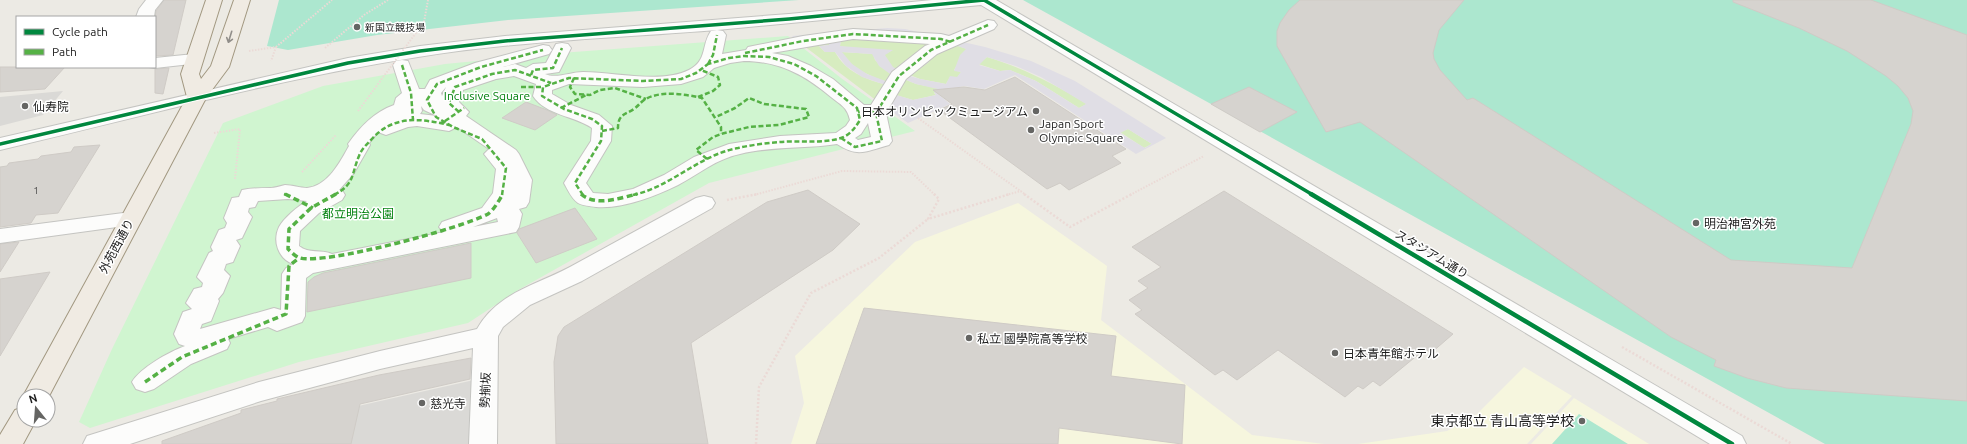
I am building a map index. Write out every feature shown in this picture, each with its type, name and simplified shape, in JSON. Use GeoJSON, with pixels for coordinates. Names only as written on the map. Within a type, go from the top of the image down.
{"type":"FeatureCollection","features":[{"type":"Feature","properties":{"kind":"main road"},"geometry":{"type":"LineString","coordinates":[[197,97],[190,74],[214,0]]}},
{"type":"Feature","properties":{"kind":"main road","name":"外苑西通り"},"geometry":{"type":"LineString","coordinates":[[40,388],[197,97],[220,67],[242,0]]}},
{"type":"Feature","properties":{"kind":"main road"},"geometry":{"type":"LineString","coordinates":[[9,444],[18,428]]}},
{"type":"Feature","properties":{"kind":"street"},"geometry":{"type":"LineString","coordinates":[[145,16],[147,9],[156,0]]}},
{"type":"Feature","properties":{"kind":"street"},"geometry":{"type":"LineString","coordinates":[[0,144],[348,63],[465,45],[789,19],[984,0]]}},
{"type":"Feature","properties":{"kind":"street","name":"スタジアム通り"},"geometry":{"type":"LineString","coordinates":[[984,0],[1732,444]]}},
{"type":"Feature","properties":{"kind":"street"},"geometry":{"type":"LineString","coordinates":[[413,120],[420,96],[437,84],[481,67],[553,49],[553,68],[533,70],[536,83],[542,96],[564,109],[592,119],[602,126],[601,141],[575,183],[581,194],[587,199],[608,201],[639,194],[671,180],[701,161],[736,148],[780,142],[819,141],[841,138],[854,130],[860,120],[899,76],[931,50],[988,25]]}},
{"type":"Feature","properties":{"kind":"street"},"geometry":{"type":"LineString","coordinates":[[453,117],[400,121],[377,133],[359,154],[354,174],[346,189],[313,208],[289,229],[288,249],[299,258],[322,259],[370,249],[451,227],[490,213],[504,193],[506,168],[482,139],[453,117],[448,103],[455,87],[492,74],[514,70],[536,83],[568,78],[677,81],[690,77],[708,64],[803,40],[853,34],[951,42]]}},
{"type":"Feature","properties":{"kind":"street"},"geometry":{"type":"LineString","coordinates":[[708,64],[717,36]]}},
{"type":"Feature","properties":{"kind":"street"},"geometry":{"type":"LineString","coordinates":[[732,57],[765,56],[787,62],[810,72],[827,84],[839,96],[857,108],[867,112],[882,141],[855,147],[841,138]]}},
{"type":"Feature","properties":{"kind":"street"},"geometry":{"type":"LineString","coordinates":[[156,63],[194,59]]}},
{"type":"Feature","properties":{"kind":"street"},"geometry":{"type":"LineString","coordinates":[[402,65],[420,96]]}},
{"type":"Feature","properties":{"kind":"street"},"geometry":{"type":"LineString","coordinates":[[433,96],[436,108],[453,117],[469,126],[509,154],[522,180],[518,202],[503,207],[506,216],[511,214],[508,227],[306,267],[294,274],[293,316],[277,322],[274,317],[198,339],[188,338],[186,334],[192,318],[202,315],[208,301],[198,303],[202,295],[211,294],[218,276],[209,277],[217,258],[225,257],[229,246],[222,248],[227,234],[234,233],[237,228],[241,217],[234,218],[240,203],[247,202],[250,195],[282,194],[285,192],[311,195],[312,193],[324,191],[339,180],[360,145],[358,144],[375,124],[388,113],[403,109],[406,98],[433,96]]}},
{"type":"Feature","properties":{"kind":"street"},"geometry":{"type":"LineString","coordinates":[[284,194],[313,208]]}},
{"type":"Feature","properties":{"kind":"street"},"geometry":{"type":"LineString","coordinates":[[97,444],[260,392],[380,360],[486,336],[494,321],[522,299],[574,275],[704,203]]}},
{"type":"Feature","properties":{"kind":"street"},"geometry":{"type":"LineString","coordinates":[[0,236],[131,219]]}},
{"type":"Feature","properties":{"kind":"street"},"geometry":{"type":"LineString","coordinates":[[145,382],[182,357],[276,320],[286,314],[289,266],[299,258]]}},
{"type":"Feature","properties":{"kind":"street","name":"勢揃坂"},"geometry":{"type":"LineString","coordinates":[[483,444],[486,336]]}},
{"type":"Feature","properties":{"kind":"path"},"geometry":{"type":"LineString","coordinates":[[270,63],[276,47],[332,0]]}},
{"type":"Feature","properties":{"kind":"path"},"geometry":{"type":"LineString","coordinates":[[323,50],[365,16],[374,6],[388,0]]}},
{"type":"Feature","properties":{"kind":"path"},"geometry":{"type":"LineString","coordinates":[[353,116],[424,22],[428,0]]}},
{"type":"Feature","properties":{"kind":"path"},"geometry":{"type":"LineString","coordinates":[[247,52],[276,47]]}},
{"type":"Feature","properties":{"kind":"path"},"geometry":{"type":"LineString","coordinates":[[918,118],[1070,227],[1204,156]]}},
{"type":"Feature","properties":{"kind":"path"},"geometry":{"type":"LineString","coordinates":[[214,133],[240,129],[235,184]]}},
{"type":"Feature","properties":{"kind":"path"},"geometry":{"type":"LineString","coordinates":[[298,176],[338,132]]}},
{"type":"Feature","properties":{"kind":"path"},"geometry":{"type":"LineString","coordinates":[[704,203],[748,197],[842,171],[911,172],[938,199],[928,219]]}},
{"type":"Feature","properties":{"kind":"path"},"geometry":{"type":"LineString","coordinates":[[756,444],[759,387],[811,293],[879,258],[928,219],[1021,191]]}},
{"type":"Feature","properties":{"kind":"shaded area"},"geometry":{"type":"Polygon","coordinates":[[[887,28],[905,29],[985,47],[1031,61],[1075,81],[1166,138],[1136,154],[1015,75],[984,89],[964,86],[936,92],[950,104],[908,123],[881,104],[886,85],[862,77],[846,66],[835,52],[825,52],[819,46],[829,45],[829,39],[800,43],[792,36],[887,28]],[[841,39],[840,46],[893,50],[885,55],[893,67],[899,70],[928,43],[841,39]],[[958,46],[948,48],[922,61],[929,62],[910,76],[946,84],[950,76],[957,77],[961,72],[954,71],[960,55],[966,49],[958,46]],[[842,52],[852,64],[867,74],[888,82],[893,76],[879,66],[872,54],[842,52]],[[987,57],[979,65],[1000,71],[1010,70],[1036,81],[1079,108],[1086,104],[1041,77],[1016,66],[987,57]],[[904,79],[896,95],[913,100],[936,95],[934,92],[942,90],[916,84],[904,79]],[[1128,129],[1120,133],[1145,148],[1152,144],[1128,129]]]}},
{"type":"Feature","properties":{"kind":"shaded area","name":"仙寿院"},"geometry":{"type":"Polygon","coordinates":[[[63,91],[43,115],[0,126],[0,97],[63,91]]]}},
{"type":"Feature","properties":{"kind":"shaded area","name":"私立 國學院高等学校"},"geometry":{"type":"Polygon","coordinates":[[[1018,203],[1107,266],[1101,320],[1252,435],[1324,444],[791,444],[804,403],[795,356],[915,242],[1018,203]]]}},
{"type":"Feature","properties":{"kind":"shaded area"},"geometry":{"type":"Polygon","coordinates":[[[1524,367],[1572,396],[1527,444],[1358,444],[1447,431],[1477,414],[1524,367]]]}},
{"type":"Feature","properties":{"kind":"shaded area","name":"慈光寺"},"geometry":{"type":"Polygon","coordinates":[[[474,380],[470,444],[262,444],[269,426],[474,380]]]}},
{"type":"Feature","properties":{"kind":"shaded area","name":"東京都立 青山高等学校"},"geometry":{"type":"Polygon","coordinates":[[[1574,398],[1649,444],[1531,444],[1574,398]]]}},
{"type":"Feature","properties":{"kind":"green space","name":"新国立競技場"},"geometry":{"type":"Polygon","coordinates":[[[279,0],[799,0],[508,20],[377,35],[288,50],[267,46],[279,0]]]}},
{"type":"Feature","properties":{"kind":"green space","name":"明治神宮外苑"},"geometry":{"type":"Polygon","coordinates":[[[1023,0],[1967,0],[1967,444],[1825,444],[1023,0]]]}},
{"type":"Feature","properties":{"kind":"green space","name":"都立明治公園"},"geometry":{"type":"Polygon","coordinates":[[[788,36],[841,78],[915,131],[709,183],[520,289],[468,323],[299,362],[90,428],[79,422],[112,349],[223,123],[323,86],[445,64],[547,54],[788,36]]]}},
{"type":"Feature","properties":{"kind":"green space"},"geometry":{"type":"Polygon","coordinates":[[[829,39],[829,45],[819,46],[825,52],[835,52],[839,59],[850,70],[871,80],[887,85],[881,104],[800,43],[829,39]]]}},
{"type":"Feature","properties":{"kind":"green space"},"geometry":{"type":"Polygon","coordinates":[[[841,39],[928,43],[895,74],[876,54],[840,46],[841,39]]]}},
{"type":"Feature","properties":{"kind":"green space"},"geometry":{"type":"Polygon","coordinates":[[[958,46],[967,49],[954,70],[961,72],[957,78],[950,77],[946,84],[920,79],[910,75],[928,62],[921,60],[948,48],[958,46]]]}},
{"type":"Feature","properties":{"kind":"green space"},"geometry":{"type":"Polygon","coordinates":[[[841,52],[873,54],[875,60],[893,76],[888,82],[874,77],[850,63],[841,52]]]}},
{"type":"Feature","properties":{"kind":"green space"},"geometry":{"type":"Polygon","coordinates":[[[987,57],[1038,77],[1087,104],[1079,108],[1036,81],[1010,70],[1000,71],[978,64],[987,57]]]}},
{"type":"Feature","properties":{"kind":"green space"},"geometry":{"type":"Polygon","coordinates":[[[904,79],[916,84],[943,89],[934,93],[936,95],[913,100],[896,95],[904,79]]]}},
{"type":"Feature","properties":{"kind":"green space"},"geometry":{"type":"Polygon","coordinates":[[[1128,129],[1152,144],[1144,148],[1120,132],[1128,129]]]}},
{"type":"Feature","properties":{"kind":"green space"},"geometry":{"type":"Polygon","coordinates":[[[1579,414],[1628,444],[1552,444],[1579,414]]]}},
{"type":"Feature","properties":{"kind":"building"},"geometry":{"type":"Polygon","coordinates":[[[164,0],[186,0],[173,55],[156,56],[156,11],[164,0]]]}},
{"type":"Feature","properties":{"kind":"building"},"geometry":{"type":"Polygon","coordinates":[[[1300,0],[1464,0],[1439,30],[1433,53],[1434,59],[1440,70],[1467,100],[1473,98],[1731,260],[1852,268],[1911,124],[1913,111],[1908,98],[1898,86],[1886,76],[1847,51],[1799,28],[1733,2],[1733,0],[1871,0],[1967,35],[1967,401],[1786,388],[1747,378],[1714,366],[1716,360],[1671,337],[1360,122],[1326,132],[1277,46],[1277,31],[1280,23],[1289,10],[1300,0]]]}},
{"type":"Feature","properties":{"kind":"building"},"geometry":{"type":"Polygon","coordinates":[[[0,67],[64,68],[45,89],[0,92],[0,67]]]}},
{"type":"Feature","properties":{"kind":"building"},"geometry":{"type":"Polygon","coordinates":[[[169,68],[163,94],[155,93],[155,69],[169,68]]]}},
{"type":"Feature","properties":{"kind":"building","name":"Japan Sport Olympic Square"},"geometry":{"type":"Polygon","coordinates":[[[1015,77],[1126,149],[1112,156],[1121,163],[1069,190],[1060,183],[1047,189],[939,110],[952,104],[933,90],[964,87],[985,90],[1015,77]]]}},
{"type":"Feature","properties":{"kind":"building"},"geometry":{"type":"Polygon","coordinates":[[[1249,87],[1297,112],[1260,132],[1211,104],[1249,87]]]}},
{"type":"Feature","properties":{"kind":"building"},"geometry":{"type":"Polygon","coordinates":[[[526,102],[557,115],[535,130],[502,118],[526,102]]]}},
{"type":"Feature","properties":{"kind":"building"},"geometry":{"type":"Polygon","coordinates":[[[100,145],[58,213],[36,215],[31,223],[0,227],[0,167],[7,166],[9,163],[38,159],[41,156],[71,152],[74,147],[100,145]]]}},
{"type":"Feature","properties":{"kind":"building"},"geometry":{"type":"Polygon","coordinates":[[[808,190],[860,224],[833,250],[691,343],[708,444],[556,444],[554,362],[558,336],[564,327],[767,202],[808,190]]]}},
{"type":"Feature","properties":{"kind":"building"},"geometry":{"type":"Polygon","coordinates":[[[1224,191],[1453,334],[1431,353],[1425,349],[1380,386],[1373,381],[1363,389],[1358,386],[1345,397],[1278,350],[1237,380],[1223,370],[1215,375],[1135,314],[1142,310],[1129,300],[1148,288],[1138,281],[1161,267],[1132,247],[1224,191]]]}},
{"type":"Feature","properties":{"kind":"building"},"geometry":{"type":"Polygon","coordinates":[[[575,208],[597,239],[536,263],[517,233],[519,229],[575,208]]]}},
{"type":"Feature","properties":{"kind":"building"},"geometry":{"type":"Polygon","coordinates":[[[19,242],[0,272],[0,244],[19,242]]]}},
{"type":"Feature","properties":{"kind":"building"},"geometry":{"type":"Polygon","coordinates":[[[471,243],[471,278],[307,312],[308,282],[314,277],[323,273],[471,243]]]}},
{"type":"Feature","properties":{"kind":"building"},"geometry":{"type":"Polygon","coordinates":[[[50,272],[0,356],[0,279],[50,272]]]}},
{"type":"Feature","properties":{"kind":"building"},"geometry":{"type":"Polygon","coordinates":[[[864,308],[1116,336],[1111,376],[1185,385],[1182,444],[1059,428],[1058,444],[816,444],[864,308]]]}},
{"type":"Feature","properties":{"kind":"building"},"geometry":{"type":"Polygon","coordinates":[[[471,358],[470,379],[360,404],[351,444],[162,444],[162,441],[241,413],[241,410],[277,401],[277,399],[379,375],[471,358]]]}},
{"type":"Feature","properties":{"kind":"marked path"},"geometry":{"type":"LineString","coordinates":[[876,113],[899,76],[931,50],[988,25]]}},
{"type":"Feature","properties":{"kind":"marked path"},"geometry":{"type":"LineString","coordinates":[[745,53],[803,41],[853,34],[941,39],[951,42]]}},
{"type":"Feature","properties":{"kind":"marked path"},"geometry":{"type":"LineString","coordinates":[[708,64],[729,58],[744,56],[769,57],[794,64],[816,76],[857,108],[860,120],[854,130],[841,138],[819,141],[780,142],[736,148],[701,161],[671,180],[639,194],[608,201],[587,199],[581,194],[575,183],[601,141],[602,126],[592,119],[564,109],[542,96],[543,87],[569,78],[643,81],[681,79],[696,73],[708,64],[713,55],[717,35]]}},
{"type":"Feature","properties":{"kind":"marked path"},"geometry":{"type":"LineString","coordinates":[[531,75],[533,70],[553,68],[562,48]]}},
{"type":"Feature","properties":{"kind":"marked path"},"geometry":{"type":"LineString","coordinates":[[449,125],[424,119],[400,121],[377,133],[359,154],[354,174],[346,189],[311,208],[289,229],[288,249],[299,258],[322,259],[371,249],[451,227],[490,213],[504,193],[506,168],[482,139],[453,127],[436,117],[427,100],[437,84],[481,67],[543,50]]}},
{"type":"Feature","properties":{"kind":"marked path"},"geometry":{"type":"LineString","coordinates":[[402,65],[411,93],[413,120]]}},
{"type":"Feature","properties":{"kind":"marked path"},"geometry":{"type":"LineString","coordinates":[[459,112],[449,103],[455,87],[492,74],[515,70],[551,83]]}},
{"type":"Feature","properties":{"kind":"marked path"},"geometry":{"type":"LineString","coordinates":[[698,97],[713,91],[720,85],[718,77],[701,70]]}},
{"type":"Feature","properties":{"kind":"marked path"},"geometry":{"type":"LineString","coordinates":[[574,78],[570,87],[575,94],[590,95],[600,90],[615,88],[646,99]]}},
{"type":"Feature","properties":{"kind":"marked path"},"geometry":{"type":"LineString","coordinates":[[521,87],[543,87]]}},
{"type":"Feature","properties":{"kind":"marked path"},"geometry":{"type":"LineString","coordinates":[[602,131],[618,128],[619,117],[634,109],[644,100],[652,96],[674,94],[702,98],[721,127],[721,134]]}},
{"type":"Feature","properties":{"kind":"marked path"},"geometry":{"type":"LineString","coordinates":[[561,108],[586,95]]}},
{"type":"Feature","properties":{"kind":"marked path"},"geometry":{"type":"LineString","coordinates":[[707,159],[696,150],[713,137],[749,127],[779,125],[809,117],[806,109],[791,106],[764,104],[749,98],[735,108],[716,117]]}},
{"type":"Feature","properties":{"kind":"marked path"},"geometry":{"type":"LineString","coordinates":[[445,121],[464,108]]}},
{"type":"Feature","properties":{"kind":"marked path"},"geometry":{"type":"LineString","coordinates":[[841,138],[855,147],[882,141],[876,113],[869,110],[858,112]]}},
{"type":"Feature","properties":{"kind":"marked path"},"geometry":{"type":"LineString","coordinates":[[284,194],[313,208]]}},
{"type":"Feature","properties":{"kind":"marked path"},"geometry":{"type":"LineString","coordinates":[[145,382],[182,357],[286,314],[289,266],[299,258]]}},
{"type":"Feature","properties":{"kind":"cycle path"},"geometry":{"type":"LineString","coordinates":[[0,144],[348,63],[420,51],[505,41],[789,19],[984,0],[1732,444]]}},
{"type":"Feature","properties":{"kind":"place","name":"新国立競技場"},"geometry":{"type":"Point","coordinates":[357,27]}},
{"type":"Feature","properties":{"kind":"place","name":"仙寿院"},"geometry":{"type":"Point","coordinates":[25,106]}},
{"type":"Feature","properties":{"kind":"place","name":"日本オリンピックミュージアム"},"geometry":{"type":"Point","coordinates":[1036,111]}},
{"type":"Feature","properties":{"kind":"place","name":"Japan Sport Olympic Square"},"geometry":{"type":"Point","coordinates":[1031,130]}},
{"type":"Feature","properties":{"kind":"place","name":"明治神宮外苑"},"geometry":{"type":"Point","coordinates":[1696,223]}},
{"type":"Feature","properties":{"kind":"place","name":"私立 國學院高等学校"},"geometry":{"type":"Point","coordinates":[969,338]}},
{"type":"Feature","properties":{"kind":"place","name":"日本青年館ホテル"},"geometry":{"type":"Point","coordinates":[1335,353]}},
{"type":"Feature","properties":{"kind":"place","name":"慈光寺"},"geometry":{"type":"Point","coordinates":[422,403]}},
{"type":"Feature","properties":{"kind":"place","name":"東京都立 青山高等学校"},"geometry":{"type":"Point","coordinates":[1582,421]}},
{"type":"Feature","properties":{"kind":"park label","name":"Inclusive Square"},"geometry":{"type":"Point","coordinates":[487,95]}}]}
